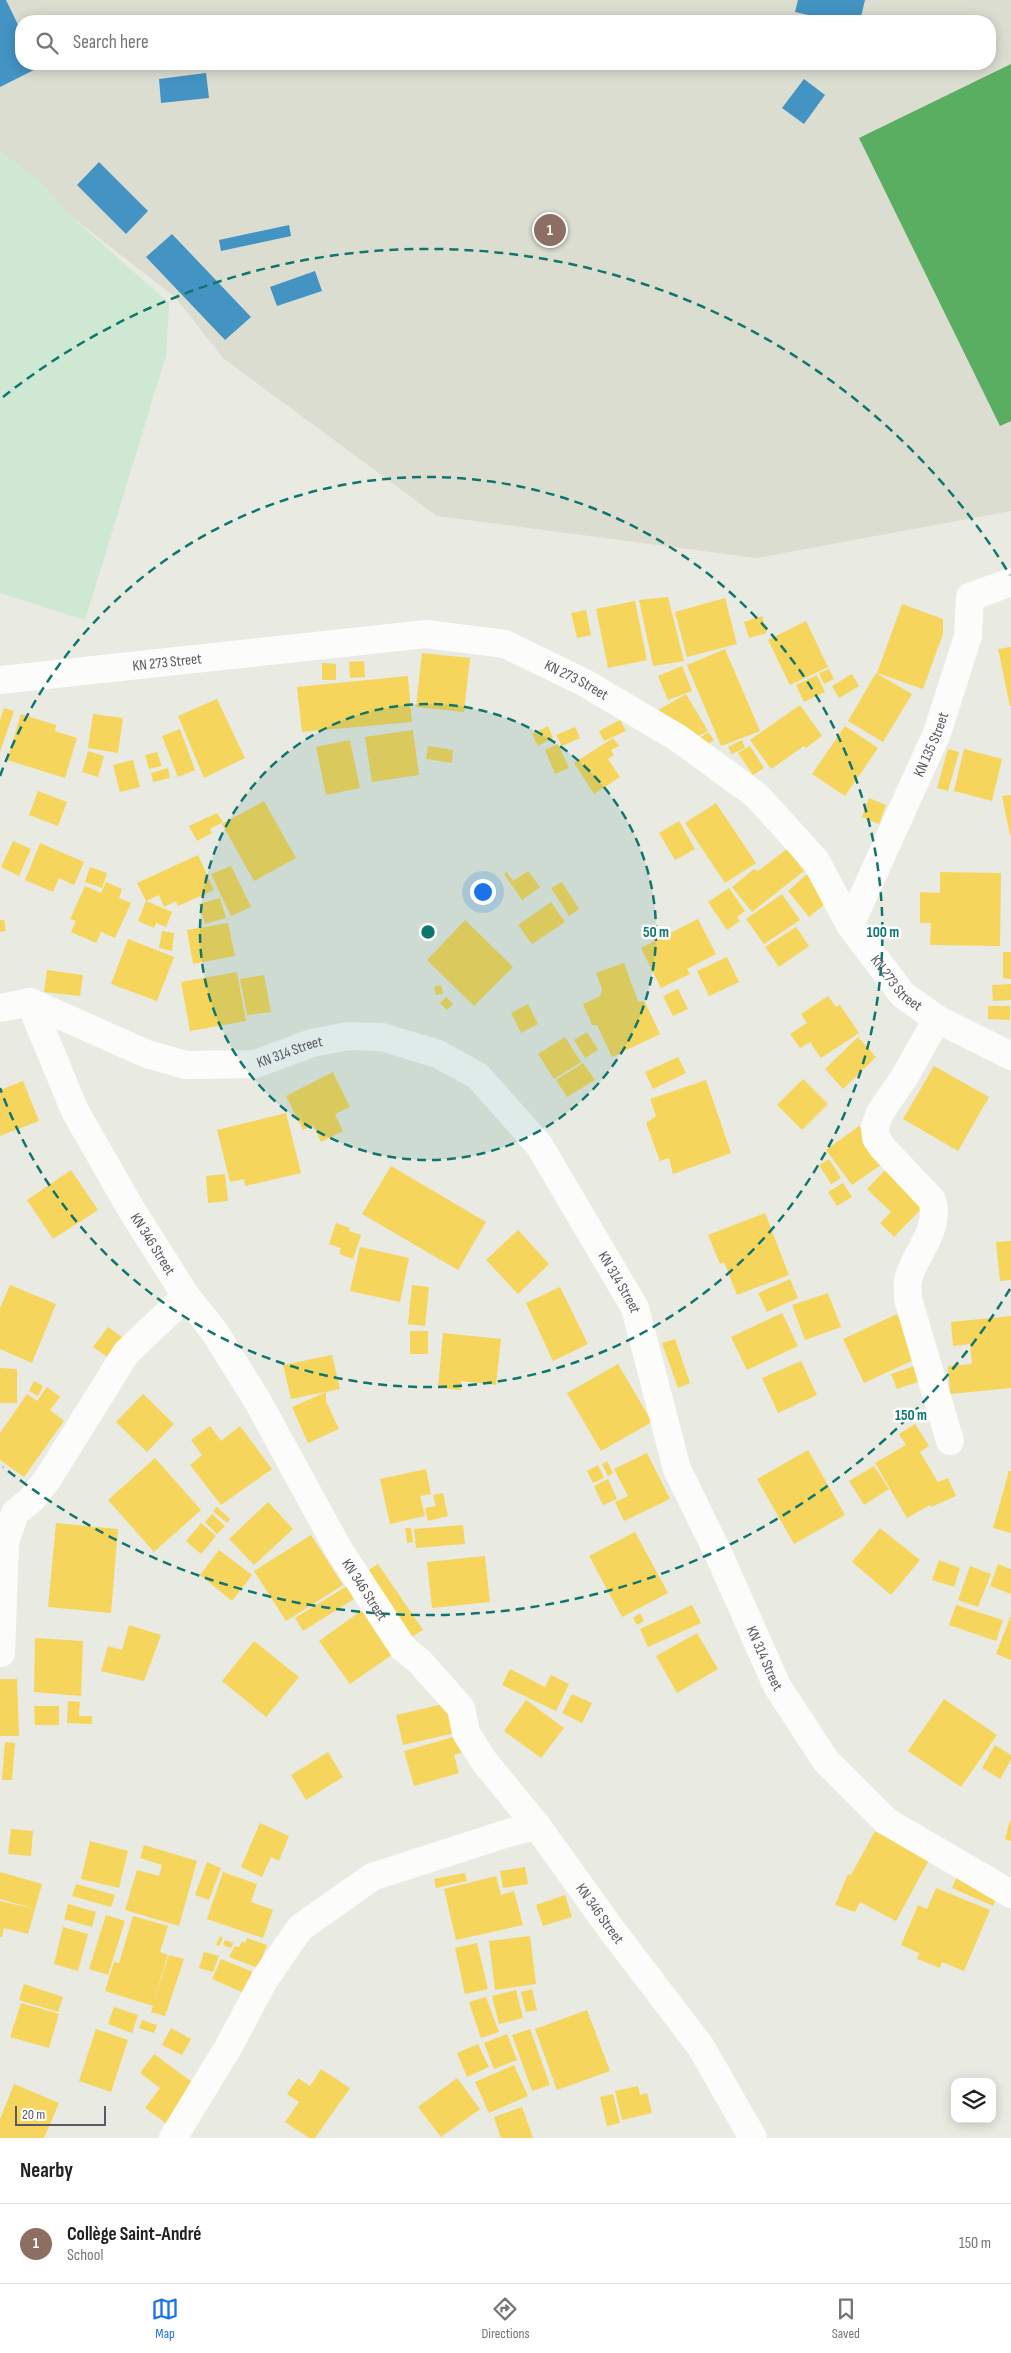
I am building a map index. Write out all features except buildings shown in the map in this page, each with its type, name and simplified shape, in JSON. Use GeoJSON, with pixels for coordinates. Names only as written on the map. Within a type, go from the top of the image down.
{"type":"FeatureCollection","features":[{"type":"Feature","properties":{"kind":"street","name":"KN 135 Street"},"geometry":{"type":"LineString","coordinates":[[850,925],[938,733],[968,636],[970,597],[1011,582]]}},
{"type":"Feature","properties":{"kind":"street","name":"KN 273 Street"},"geometry":{"type":"LineString","coordinates":[[0,680],[426,634],[505,644],[585,683],[678,738],[756,795],[816,861],[850,925],[903,995],[938,1018],[1011,1056]]}},
{"type":"Feature","properties":{"kind":"street"},"geometry":{"type":"LineString","coordinates":[[0,1008],[30,1002]]}},
{"type":"Feature","properties":{"kind":"street","name":"KN 346 Street"},"geometry":{"type":"LineString","coordinates":[[30,1002],[75,1111],[131,1209],[186,1296],[214,1330],[257,1400],[339,1550],[403,1648],[420,1662],[461,1708],[466,1733],[484,1761],[537,1826],[611,1929],[701,2047],[753,2138]]}},
{"type":"Feature","properties":{"kind":"street","name":"KN 314 Street"},"geometry":{"type":"LineString","coordinates":[[30,1002],[146,1054],[186,1065],[255,1064],[312,1043],[348,1036],[382,1037],[438,1054],[478,1076],[539,1145],[635,1308],[677,1469],[719,1555],[777,1686],[820,1753],[886,1821],[1011,1894]]}},
{"type":"Feature","properties":{"kind":"street"},"geometry":{"type":"LineString","coordinates":[[938,1018],[905,1076],[880,1113],[875,1127],[876,1138],[882,1147],[932,1200],[935,1210],[935,1221],[908,1280],[908,1299],[950,1441]]}},
{"type":"Feature","properties":{"kind":"street"},"geometry":{"type":"LineString","coordinates":[[1,1653],[5,1542],[15,1513],[32,1500],[47,1480],[126,1353],[186,1296]]}},
{"type":"Feature","properties":{"kind":"street"},"geometry":{"type":"LineString","coordinates":[[173,2138],[229,2046],[264,1980],[300,1928],[372,1877],[537,1826]]}},
{"type":"Feature","properties":{"kind":"shaded area"},"geometry":{"type":"Polygon","coordinates":[[[0,0],[1011,0],[1011,511],[756,558],[437,516],[223,358],[176,298],[0,161],[0,0]]]}},
{"type":"Feature","properties":{"kind":"green space"},"geometry":{"type":"Polygon","coordinates":[[[0,150],[44,185],[75,220],[169,303],[166,356],[85,620],[0,593],[0,150]]]}},
{"type":"Feature","properties":{"kind":"place","name":"Collège Saint-André"},"geometry":{"type":"Point","coordinates":[550,230]}}]}
